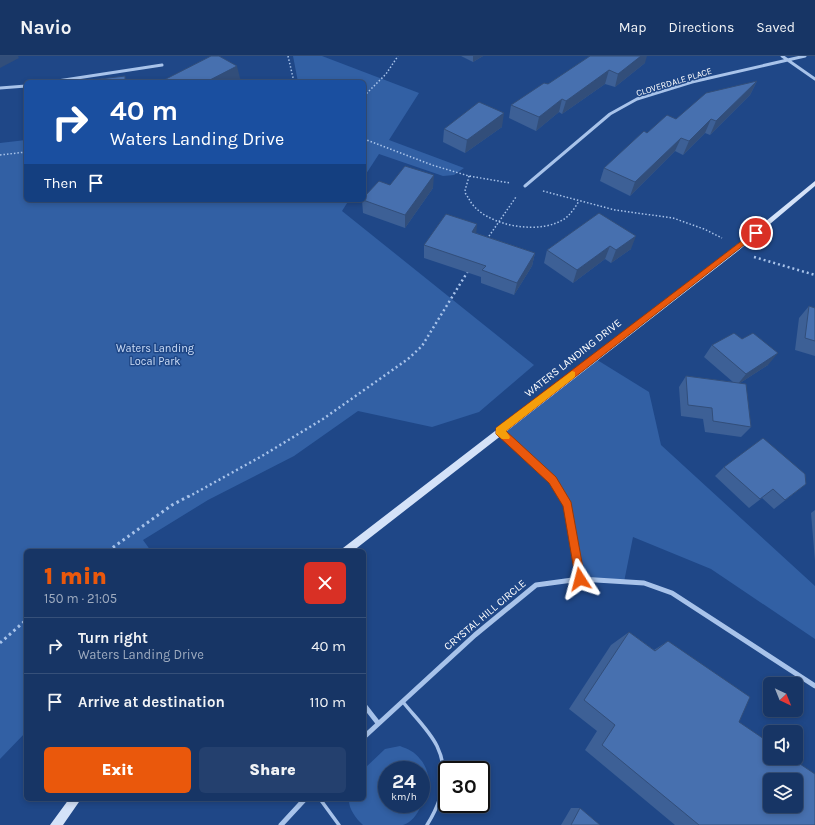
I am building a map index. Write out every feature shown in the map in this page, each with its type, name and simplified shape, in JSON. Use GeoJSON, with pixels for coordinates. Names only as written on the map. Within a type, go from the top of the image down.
{"type":"FeatureCollection","features":[{"type":"Feature","properties":{"kind":"street"},"geometry":{"type":"LineString","coordinates":[[782,56],[815,79]]}},
{"type":"Feature","properties":{"kind":"street","name":"CLOVERDALE PLACE"},"geometry":{"type":"LineString","coordinates":[[525,186],[610,114],[637,99],[692,82],[805,56]]}},
{"type":"Feature","properties":{"kind":"street"},"geometry":{"type":"LineString","coordinates":[[64,80],[162,65]]}},
{"type":"Feature","properties":{"kind":"street"},"geometry":{"type":"LineString","coordinates":[[0,88],[24,86]]}},
{"type":"Feature","properties":{"kind":"street","name":"WATERS LANDING DRIVE"},"geometry":{"type":"LineString","coordinates":[[349,549],[736,249],[815,183]]}},
{"type":"Feature","properties":{"kind":"street"},"geometry":{"type":"LineString","coordinates":[[500,431],[553,480],[568,505],[580,579]]}},
{"type":"Feature","properties":{"kind":"street","name":"CRYSTAL HILL CIRCLE"},"geometry":{"type":"LineString","coordinates":[[366,735],[475,635],[536,585],[580,579],[644,583],[672,593],[815,686]]}},
{"type":"Feature","properties":{"kind":"street"},"geometry":{"type":"LineString","coordinates":[[366,708],[378,723]]}},
{"type":"Feature","properties":{"kind":"street"},"geometry":{"type":"LineString","coordinates":[[56,825],[74,801]]}},
{"type":"Feature","properties":{"kind":"street"},"geometry":{"type":"LineString","coordinates":[[281,825],[303,801]]}},
{"type":"Feature","properties":{"kind":"lane"},"geometry":{"type":"LineString","coordinates":[[403,702],[437,746],[445,772],[437,811],[427,825]]}},
{"type":"Feature","properties":{"kind":"lane"},"geometry":{"type":"LineString","coordinates":[[321,801],[339,825]]}},
{"type":"Feature","properties":{"kind":"path"},"geometry":{"type":"LineString","coordinates":[[288,56],[294,80]]}},
{"type":"Feature","properties":{"kind":"path"},"geometry":{"type":"LineString","coordinates":[[366,94],[382,78],[398,56]]}},
{"type":"Feature","properties":{"kind":"path"},"geometry":{"type":"LineString","coordinates":[[366,141],[432,165],[468,176],[525,186],[615,210],[673,218],[715,234],[736,249],[750,256],[815,274]]}},
{"type":"Feature","properties":{"kind":"path"},"geometry":{"type":"LineString","coordinates":[[0,155],[24,152]]}},
{"type":"Feature","properties":{"kind":"path"},"geometry":{"type":"LineString","coordinates":[[468,176],[464,188],[466,197],[478,211],[498,222],[525,227],[549,225],[563,221],[576,210],[579,201]]}},
{"type":"Feature","properties":{"kind":"path"},"geometry":{"type":"LineString","coordinates":[[485,243],[498,222],[525,186]]}},
{"type":"Feature","properties":{"kind":"path"},"geometry":{"type":"LineString","coordinates":[[111,549],[172,505],[262,456],[323,419],[408,359],[422,346],[468,270]]}},
{"type":"Feature","properties":{"kind":"path"},"geometry":{"type":"LineString","coordinates":[[0,643],[24,622]]}},
{"type":"Feature","properties":{"kind":"green space"},"geometry":{"type":"Polygon","coordinates":[[[293,56],[322,56],[419,93],[389,140],[464,168],[454,175],[443,176],[379,154],[366,174],[366,80],[298,80],[293,56]]]}},
{"type":"Feature","properties":{"kind":"green space","name":"Waters Landing Local Park"},"geometry":{"type":"Polygon","coordinates":[[[24,140],[24,202],[348,202],[342,211],[534,365],[479,412],[432,427],[358,411],[294,456],[208,500],[143,540],[150,549],[24,549],[24,734],[0,759],[0,143],[24,140]]]}},
{"type":"Feature","properties":{"kind":"green space"},"geometry":{"type":"Polygon","coordinates":[[[594,358],[649,392],[661,445],[815,586],[815,639],[711,569],[633,537],[624,582],[580,579],[568,505],[553,480],[500,431],[594,358]]]}},
{"type":"Feature","properties":{"kind":"green space"},"geometry":{"type":"Polygon","coordinates":[[[400,746],[416,754],[421,761],[378,761],[378,813],[417,813],[414,818],[403,825],[363,825],[353,813],[349,801],[366,801],[366,767],[385,749],[400,746]]]}},
{"type":"Feature","properties":{"kind":"building"},"geometry":{"type":"Polygon","coordinates":[[[211,56],[219,56],[237,66],[210,80],[164,80],[211,56]]]}},
{"type":"Feature","properties":{"kind":"building"},"geometry":{"type":"Polygon","coordinates":[[[590,56],[641,56],[618,74],[609,70],[566,101],[562,99],[539,117],[511,105],[544,83],[548,84],[590,56]]]}},
{"type":"Feature","properties":{"kind":"building"},"geometry":{"type":"Polygon","coordinates":[[[125,76],[125,80],[92,80],[125,76]]]}},
{"type":"Feature","properties":{"kind":"building"},"geometry":{"type":"Polygon","coordinates":[[[757,81],[716,121],[711,119],[689,141],[681,138],[635,182],[604,168],[644,131],[647,133],[667,115],[676,119],[706,93],[757,81]]]}},
{"type":"Feature","properties":{"kind":"building"},"geometry":{"type":"Polygon","coordinates":[[[479,102],[504,113],[467,140],[444,129],[479,102]]]}},
{"type":"Feature","properties":{"kind":"building"},"geometry":{"type":"Polygon","coordinates":[[[405,166],[434,175],[405,215],[366,201],[366,195],[379,181],[390,185],[405,166]]]}},
{"type":"Feature","properties":{"kind":"building"},"geometry":{"type":"Polygon","coordinates":[[[599,213],[636,236],[616,250],[610,246],[577,270],[547,250],[599,213]]]}},
{"type":"Feature","properties":{"kind":"building"},"geometry":{"type":"Polygon","coordinates":[[[446,214],[477,224],[472,232],[535,253],[517,283],[482,270],[486,266],[424,245],[446,214]]]}},
{"type":"Feature","properties":{"kind":"building"},"geometry":{"type":"Polygon","coordinates":[[[809,306],[815,308],[815,341],[805,338],[809,306]]]}},
{"type":"Feature","properties":{"kind":"building"},"geometry":{"type":"Polygon","coordinates":[[[734,333],[742,339],[753,333],[778,353],[746,374],[712,345],[734,333]]]}},
{"type":"Feature","properties":{"kind":"building"},"geometry":{"type":"Polygon","coordinates":[[[686,376],[746,384],[751,427],[713,421],[712,408],[688,405],[686,376]]]}},
{"type":"Feature","properties":{"kind":"building"},"geometry":{"type":"Polygon","coordinates":[[[763,438],[805,474],[806,484],[785,500],[773,489],[760,499],[724,467],[763,438]]]}},
{"type":"Feature","properties":{"kind":"building"},"geometry":{"type":"Polygon","coordinates":[[[629,632],[655,651],[668,641],[750,697],[739,722],[763,738],[763,765],[802,765],[815,774],[815,825],[699,825],[602,745],[615,725],[584,700],[629,632]]]}},
{"type":"Feature","properties":{"kind":"building"},"geometry":{"type":"Polygon","coordinates":[[[580,808],[600,825],[571,825],[580,808]]]}},
{"type":"Feature","properties":{"kind":"slow traffic"},"geometry":{"type":"LineString","coordinates":[[506,437],[500,431],[572,375]]}},
{"type":"Feature","properties":{"kind":"route"},"geometry":{"type":"LineString","coordinates":[[580,579],[568,505],[553,480],[500,431],[756,233]]}}]}
